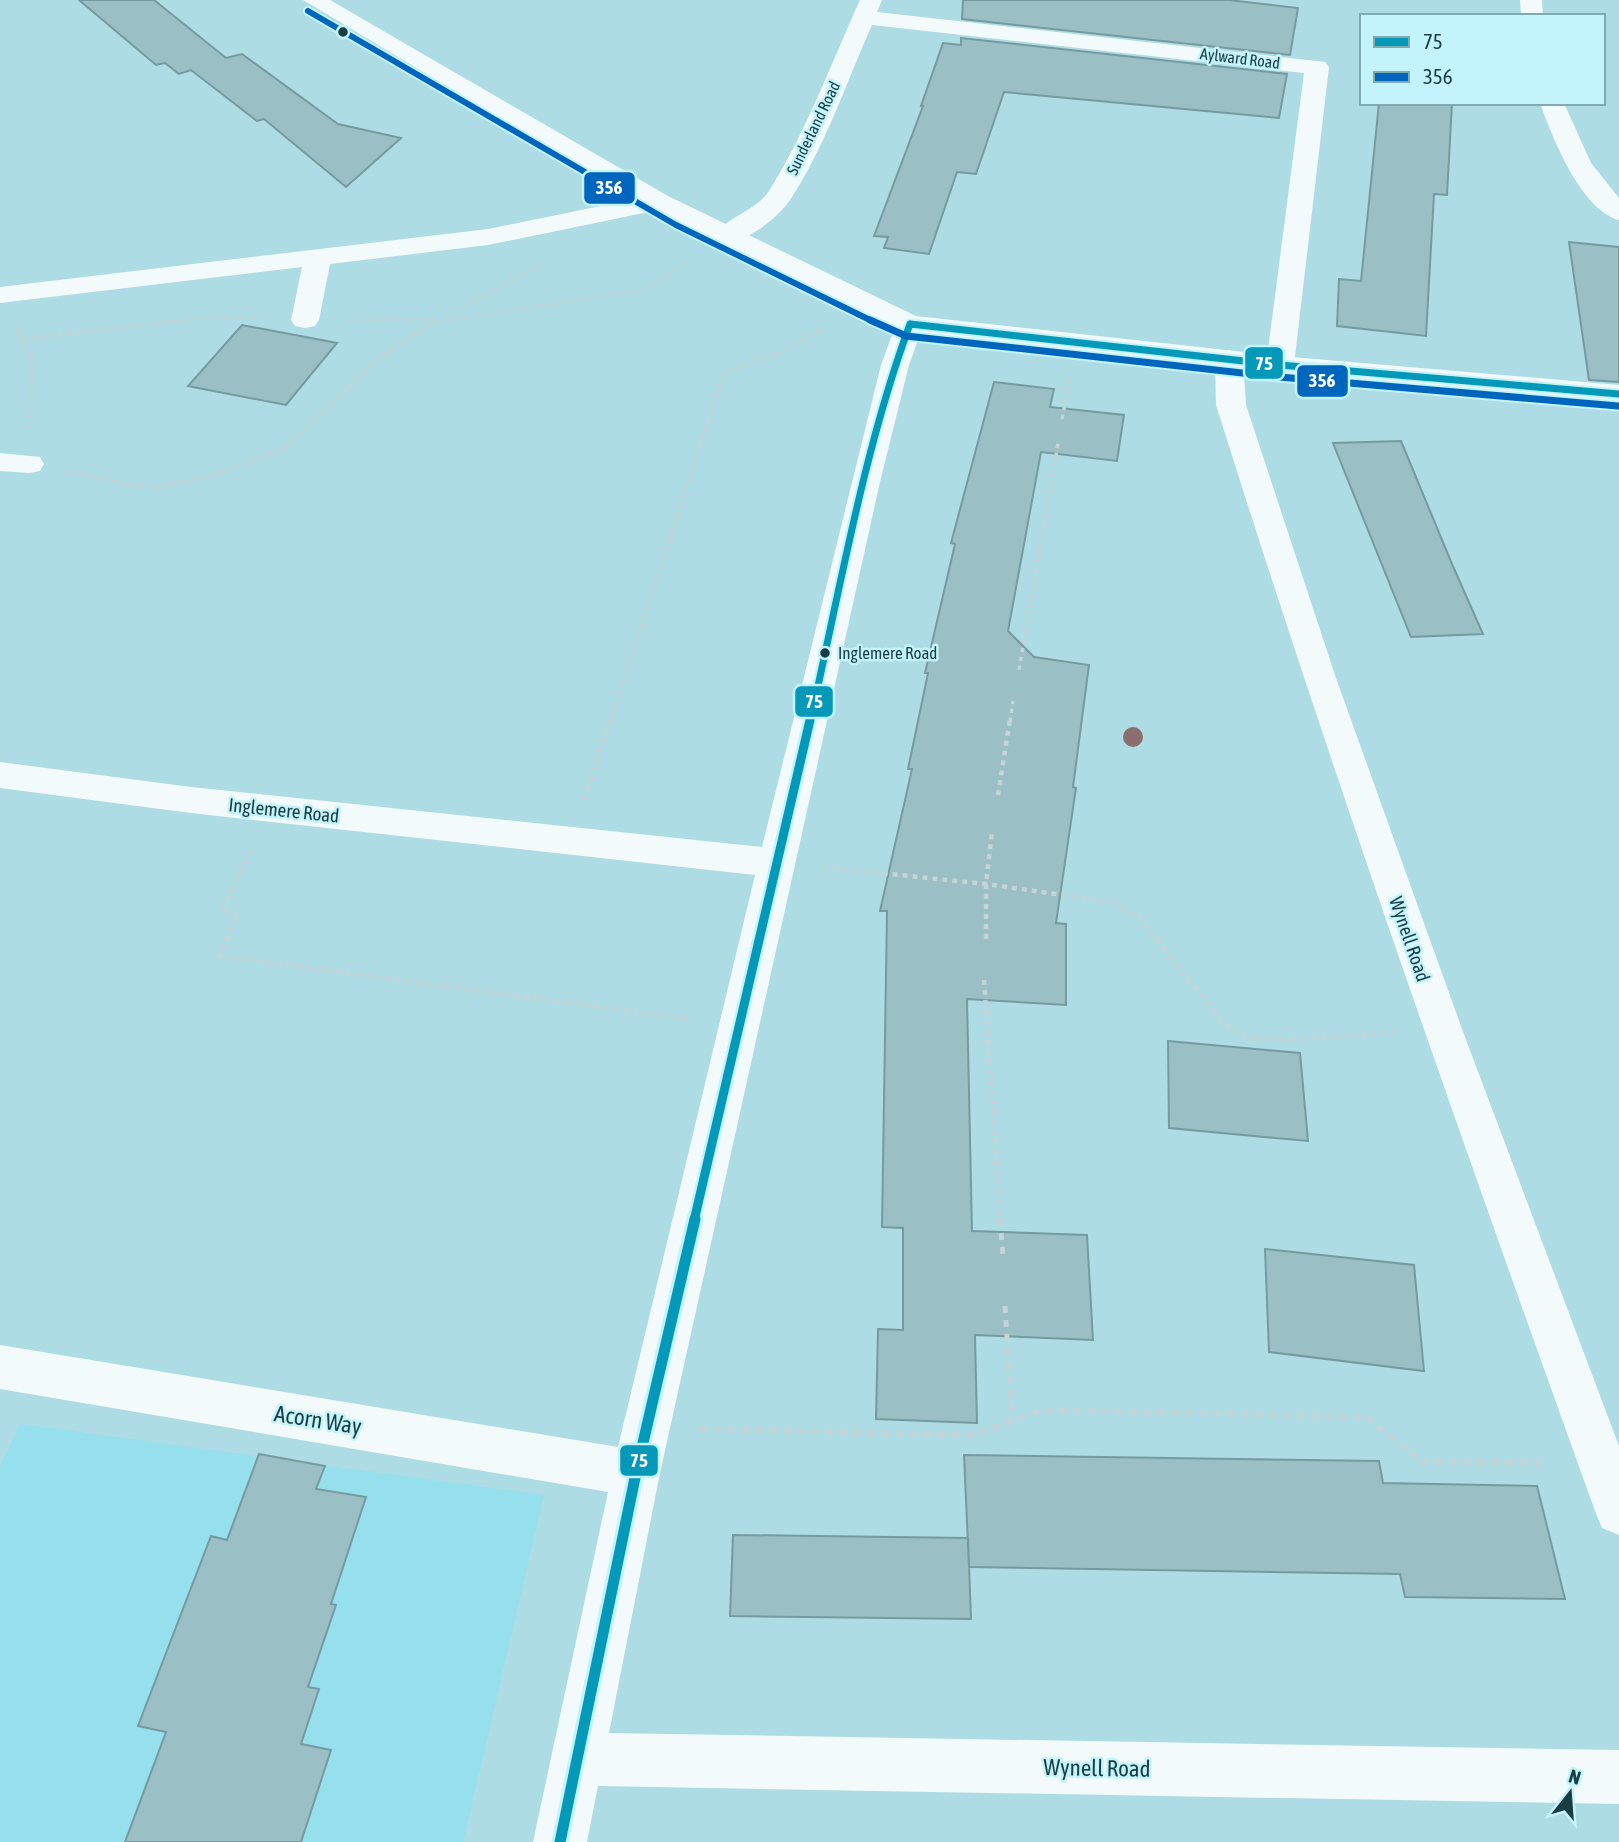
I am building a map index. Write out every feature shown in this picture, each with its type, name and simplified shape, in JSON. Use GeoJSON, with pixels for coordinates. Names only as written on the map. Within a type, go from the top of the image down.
{"type":"FeatureCollection","features":[{"type":"Feature","properties":{"kind":"street"},"geometry":{"type":"LineString","coordinates":[[314,0],[659,202],[863,304],[910,324],[1280,365],[1619,394]]}},
{"type":"Feature","properties":{"kind":"street","name":"Sunderland Road"},"geometry":{"type":"LineString","coordinates":[[728,235],[757,218],[778,198],[810,140],[868,9]]}},
{"type":"Feature","properties":{"kind":"street","name":"Aylward Road"},"geometry":{"type":"LineString","coordinates":[[868,9],[1317,67],[1280,365]]}},
{"type":"Feature","properties":{"kind":"street"},"geometry":{"type":"LineString","coordinates":[[1553,105],[1568,145],[1602,199],[1619,212]]}},
{"type":"Feature","properties":{"kind":"street"},"geometry":{"type":"LineString","coordinates":[[0,295],[488,237],[659,202]]}},
{"type":"Feature","properties":{"kind":"street"},"geometry":{"type":"LineString","coordinates":[[305,320],[317,259]]}},
{"type":"Feature","properties":{"kind":"street"},"geometry":{"type":"LineString","coordinates":[[560,1842],[646,1428],[865,482],[895,365],[910,324]]}},
{"type":"Feature","properties":{"kind":"street","name":"Wynell Road"},"geometry":{"type":"LineString","coordinates":[[1229,359],[1231,405],[1319,678],[1441,1029],[1619,1511]]}},
{"type":"Feature","properties":{"kind":"street","name":"Inglemere Road"},"geometry":{"type":"LineString","coordinates":[[0,775],[272,808],[777,863]]}},
{"type":"Feature","properties":{"kind":"street","name":"Acorn Way"},"geometry":{"type":"LineString","coordinates":[[0,1367],[636,1473]]}},
{"type":"Feature","properties":{"kind":"street","name":"Wynell Road"},"geometry":{"type":"LineString","coordinates":[[576,1759],[1619,1777]]}},
{"type":"Feature","properties":{"kind":"path"},"geometry":{"type":"LineString","coordinates":[[22,339],[209,317],[305,320],[439,319],[643,290],[728,235]]}},
{"type":"Feature","properties":{"kind":"path"},"geometry":{"type":"LineString","coordinates":[[571,840],[724,373],[775,354],[863,304]]}},
{"type":"Feature","properties":{"kind":"path"},"geometry":{"type":"LineString","coordinates":[[15,328],[32,356],[15,463],[152,489],[223,472],[285,448],[379,358],[439,319]]}},
{"type":"Feature","properties":{"kind":"path"},"geometry":{"type":"LineString","coordinates":[[1019,670],[1058,443]]}},
{"type":"Feature","properties":{"kind":"path"},"geometry":{"type":"LineString","coordinates":[[998,795],[1013,701]]}},
{"type":"Feature","properties":{"kind":"path"},"geometry":{"type":"LineString","coordinates":[[272,808],[221,911],[238,913],[219,957],[740,1026]]}},
{"type":"Feature","properties":{"kind":"path"},"geometry":{"type":"LineString","coordinates":[[986,939],[986,884],[992,832]]}},
{"type":"Feature","properties":{"kind":"path"},"geometry":{"type":"LineString","coordinates":[[777,863],[986,884],[1111,902],[1139,917],[1222,1022],[1247,1038],[1279,1040],[1441,1029]]}},
{"type":"Feature","properties":{"kind":"path"},"geometry":{"type":"LineString","coordinates":[[984,980],[1003,1257]]}},
{"type":"Feature","properties":{"kind":"path"},"geometry":{"type":"LineString","coordinates":[[1005,1306],[1012,1419]]}},
{"type":"Feature","properties":{"kind":"path"},"geometry":{"type":"LineString","coordinates":[[646,1428],[974,1435],[1042,1410],[1367,1417],[1422,1462],[1602,1464]]}},
{"type":"Feature","properties":{"kind":"shaded area"},"geometry":{"type":"Polygon","coordinates":[[[20,1424],[544,1495],[463,1842],[0,1842],[0,1467],[20,1424]]]}},
{"type":"Feature","properties":{"kind":"building"},"geometry":{"type":"Polygon","coordinates":[[[79,0],[154,0],[226,58],[242,54],[338,124],[401,138],[346,187],[264,119],[257,121],[191,70],[179,74],[165,63],[156,65],[79,0]]]}},
{"type":"Feature","properties":{"kind":"building"},"geometry":{"type":"Polygon","coordinates":[[[963,0],[1229,0],[1298,8],[1290,55],[962,19],[963,0]]]}},
{"type":"Feature","properties":{"kind":"building"},"geometry":{"type":"Polygon","coordinates":[[[961,38],[1287,74],[1279,118],[1004,92],[976,174],[957,172],[929,254],[884,248],[888,237],[874,236],[923,106],[943,43],[961,45],[961,38]]]}},
{"type":"Feature","properties":{"kind":"building"},"geometry":{"type":"Polygon","coordinates":[[[1379,105],[1452,105],[1447,195],[1434,194],[1426,336],[1337,326],[1339,279],[1361,281],[1379,105]]]}},
{"type":"Feature","properties":{"kind":"building"},"geometry":{"type":"Polygon","coordinates":[[[1569,242],[1619,247],[1619,382],[1589,380],[1569,242]]]}},
{"type":"Feature","properties":{"kind":"building"},"geometry":{"type":"Polygon","coordinates":[[[242,325],[337,343],[286,405],[188,386],[242,325]]]}},
{"type":"Feature","properties":{"kind":"building"},"geometry":{"type":"Polygon","coordinates":[[[994,382],[1054,389],[1050,407],[1124,415],[1117,461],[1041,452],[1008,631],[1034,657],[1089,665],[1073,787],[1076,788],[1056,923],[1066,924],[1066,1005],[967,999],[972,1231],[1087,1235],[1093,1340],[975,1335],[977,1423],[876,1419],[878,1329],[903,1330],[903,1228],[882,1227],[887,911],[880,911],[912,769],[908,769],[928,673],[925,673],[955,544],[951,543],[994,382]]]}},
{"type":"Feature","properties":{"kind":"building"},"geometry":{"type":"Polygon","coordinates":[[[1401,441],[1483,634],[1411,637],[1333,443],[1401,441]]]}},
{"type":"Feature","properties":{"kind":"building"},"geometry":{"type":"Polygon","coordinates":[[[1168,1041],[1300,1053],[1308,1141],[1169,1128],[1168,1041]]]}},
{"type":"Feature","properties":{"kind":"building"},"geometry":{"type":"Polygon","coordinates":[[[1265,1249],[1414,1265],[1424,1371],[1269,1352],[1265,1249]]]}},
{"type":"Feature","properties":{"kind":"building"},"geometry":{"type":"Polygon","coordinates":[[[259,1454],[325,1466],[316,1489],[366,1497],[331,1604],[336,1605],[308,1687],[319,1689],[301,1744],[331,1750],[301,1842],[125,1842],[166,1732],[138,1726],[211,1536],[227,1540],[259,1454]]]}},
{"type":"Feature","properties":{"kind":"building"},"geometry":{"type":"Polygon","coordinates":[[[964,1455],[1379,1461],[1383,1483],[1537,1486],[1565,1599],[1405,1597],[1400,1574],[969,1567],[964,1455]]]}},
{"type":"Feature","properties":{"kind":"building"},"geometry":{"type":"Polygon","coordinates":[[[733,1535],[968,1538],[971,1619],[730,1616],[733,1535]]]}},
{"type":"Feature","properties":{"kind":"transit line","name":"356"},"geometry":{"type":"LineString","coordinates":[[308,11],[676,225],[828,302],[906,336],[1279,377],[1618,406]]}},
{"type":"Feature","properties":{"kind":"transit line","name":"75"},"geometry":{"type":"LineString","coordinates":[[910,324],[1280,365],[1619,394]]}},
{"type":"Feature","properties":{"kind":"transit line","name":"75"},"geometry":{"type":"LineString","coordinates":[[560,1842],[636,1473],[865,482],[895,365],[910,324]]}},
{"type":"Feature","properties":{"kind":"place","name":"Inglemere Road"},"geometry":{"type":"Point","coordinates":[825,653]}}]}
